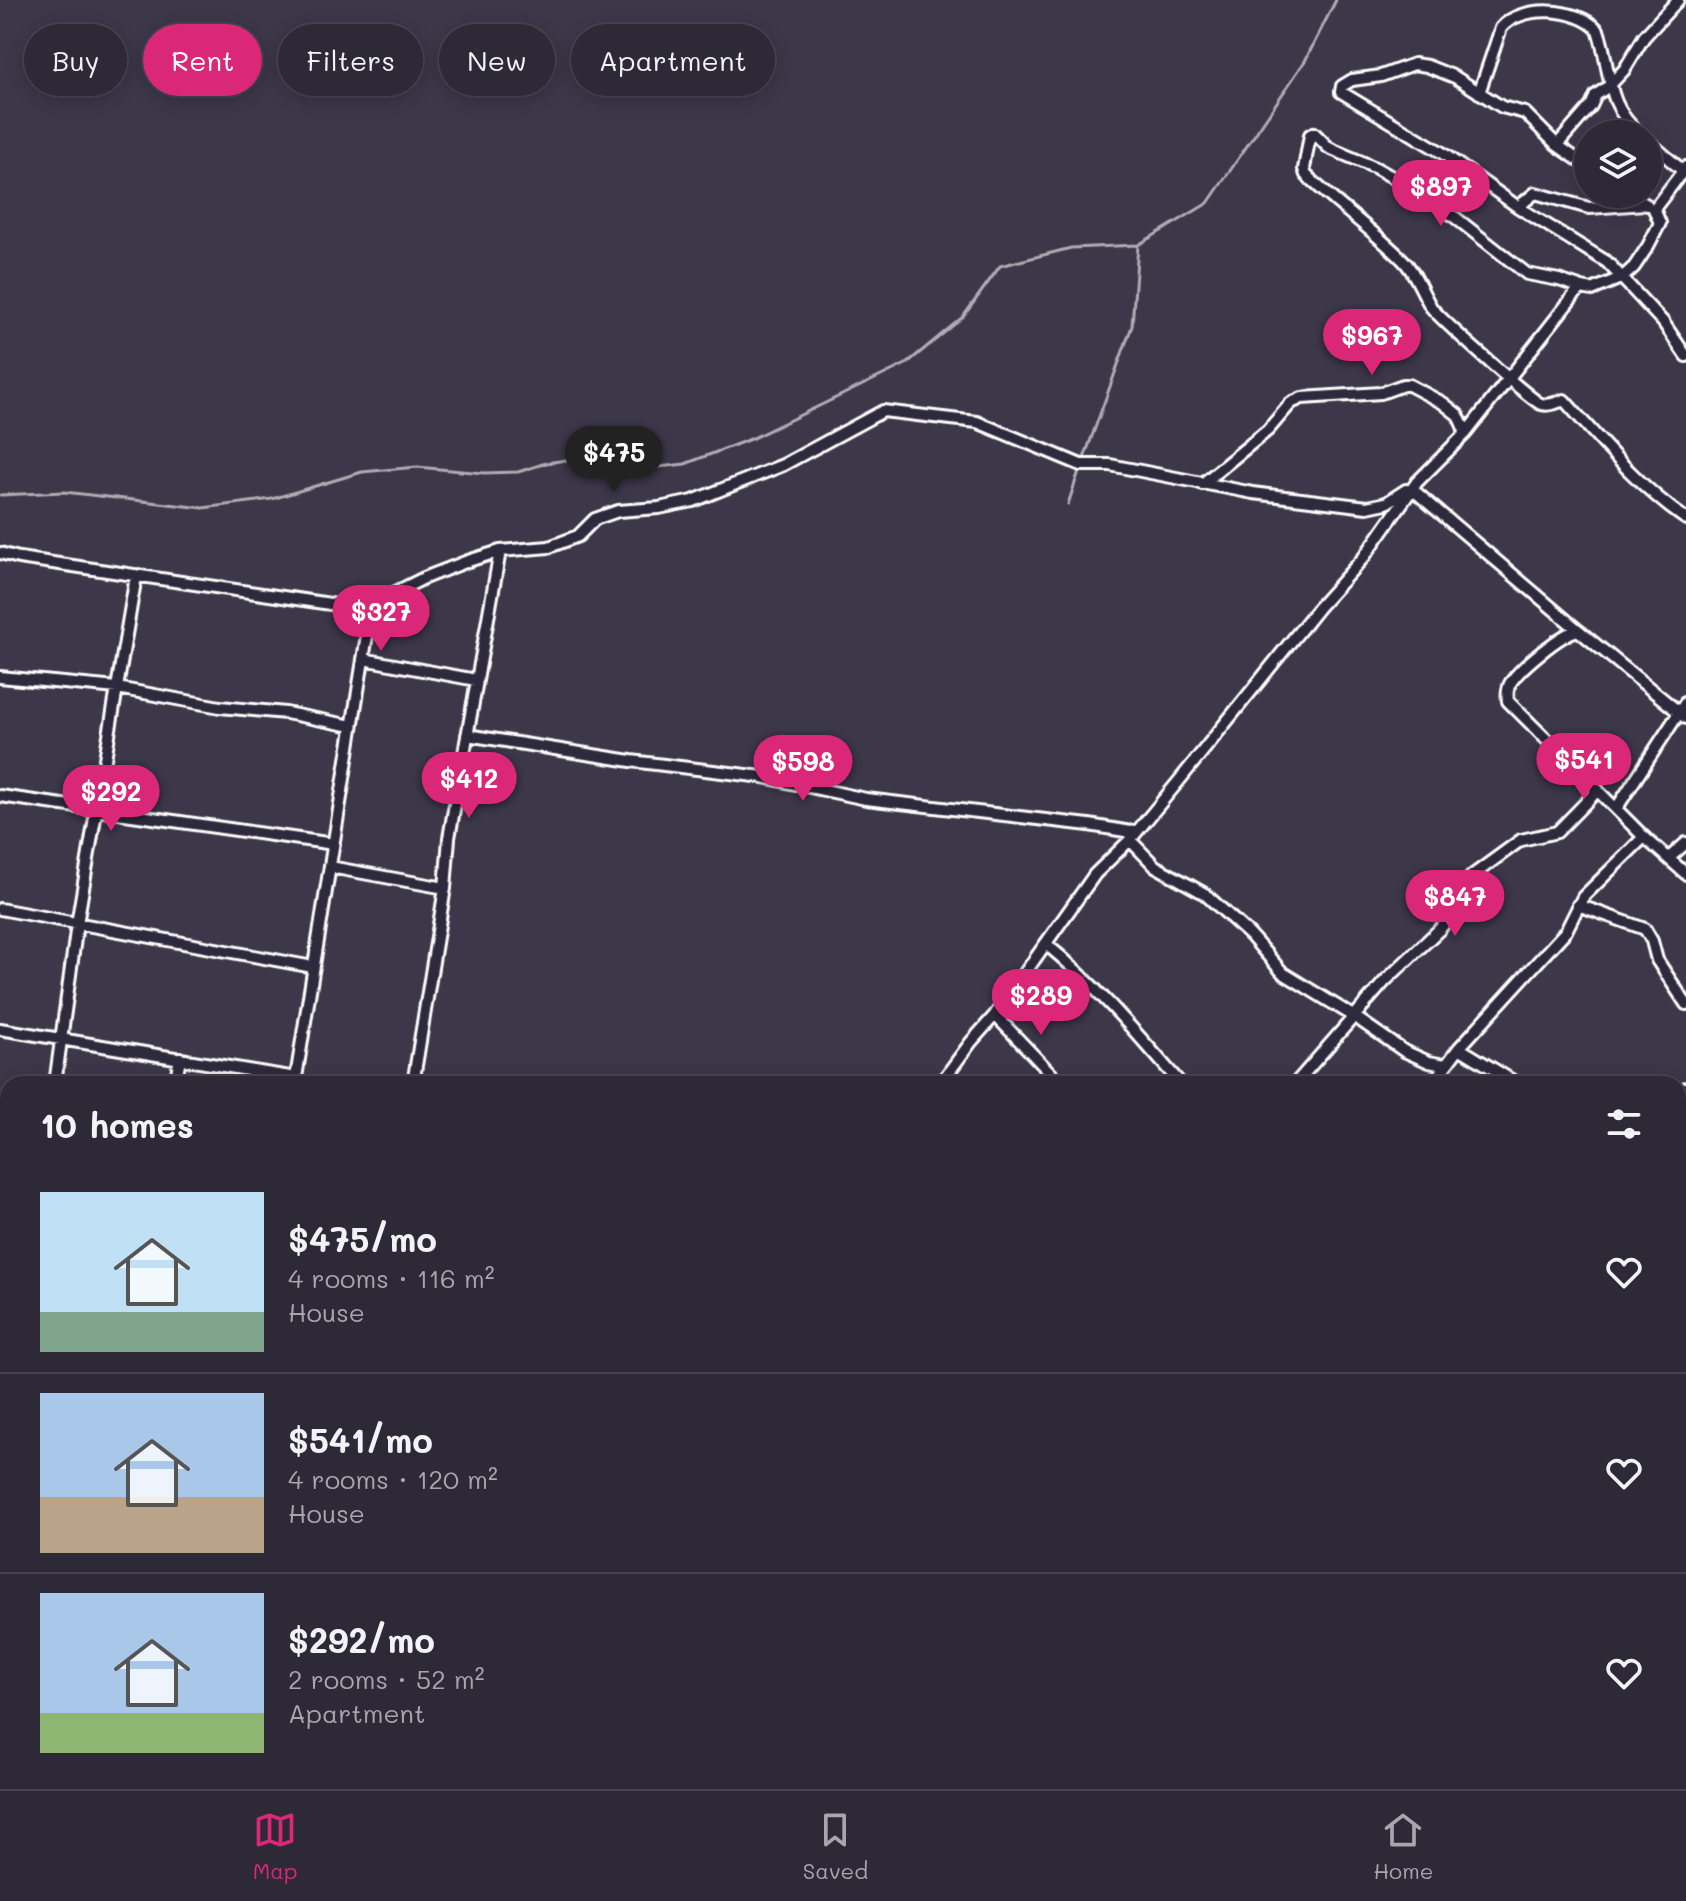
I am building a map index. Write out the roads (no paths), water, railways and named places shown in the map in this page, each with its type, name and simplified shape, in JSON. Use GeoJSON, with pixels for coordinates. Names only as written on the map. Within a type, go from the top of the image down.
{"type":"FeatureCollection","features":[{"type":"Feature","properties":{"kind":"street"},"geometry":{"type":"LineString","coordinates":[[1557,145],[1591,106],[1596,95],[1624,70],[1644,37],[1678,0]]}},
{"type":"Feature","properties":{"kind":"street"},"geometry":{"type":"LineString","coordinates":[[1479,93],[1501,28],[1508,20],[1527,14],[1558,12],[1594,25],[1602,42],[1609,86],[1620,113],[1627,120]]}},
{"type":"Feature","properties":{"kind":"street"},"geometry":{"type":"LineString","coordinates":[[1574,157],[1525,113],[1502,107],[1455,77],[1418,63],[1381,76],[1352,80],[1342,86],[1341,92],[1441,152],[1518,207],[1607,262],[1663,322],[1686,356]]}},
{"type":"Feature","properties":{"kind":"street"},"geometry":{"type":"LineString","coordinates":[[1652,208],[1659,217],[1656,231],[1634,267],[1623,277],[1592,290],[1527,274],[1433,200],[1376,168],[1329,148],[1314,133],[1310,135],[1304,169],[1306,175],[1336,204],[1371,229],[1406,263],[1434,310],[1538,404],[1550,405],[1564,400],[1608,450],[1662,501],[1686,519]]}},
{"type":"Feature","properties":{"kind":"street"},"geometry":{"type":"LineString","coordinates":[[1662,152],[1684,169],[1662,193]]}},
{"type":"Feature","properties":{"kind":"street"},"geometry":{"type":"LineString","coordinates":[[1433,200],[1467,171]]}},
{"type":"Feature","properties":{"kind":"street"},"geometry":{"type":"LineString","coordinates":[[1518,207],[1535,193],[1574,203]]}},
{"type":"Feature","properties":{"kind":"street"},"geometry":{"type":"LineString","coordinates":[[951,1076],[971,1042],[995,1015],[1095,874],[1130,840],[1318,608],[1364,557],[1414,485],[1466,433],[1582,288]]}},
{"type":"Feature","properties":{"kind":"street"},"geometry":{"type":"LineString","coordinates":[[1202,484],[1268,430],[1291,403],[1302,398],[1381,393],[1409,385],[1443,403],[1458,415],[1466,433]]}},
{"type":"Feature","properties":{"kind":"street"},"geometry":{"type":"LineString","coordinates":[[296,1076],[371,610],[382,599],[424,578],[500,551],[549,547],[578,536],[595,519],[618,511],[659,508],[693,501],[783,465],[883,411],[977,422],[1081,465],[1110,465],[1202,484],[1367,507],[1386,503],[1414,485]]}},
{"type":"Feature","properties":{"kind":"street"},"geometry":{"type":"LineString","coordinates":[[1414,485],[1578,630],[1682,715]]}},
{"type":"Feature","properties":{"kind":"street"},"geometry":{"type":"LineString","coordinates":[[414,1076],[445,888],[449,838],[500,551]]}},
{"type":"Feature","properties":{"kind":"street"},"geometry":{"type":"LineString","coordinates":[[0,553],[371,610]]}},
{"type":"Feature","properties":{"kind":"street"},"geometry":{"type":"LineString","coordinates":[[56,1076],[77,924],[136,576]]}},
{"type":"Feature","properties":{"kind":"street"},"geometry":{"type":"LineString","coordinates":[[1578,630],[1561,638],[1521,671],[1509,684],[1508,701],[1644,837],[1686,874]]}},
{"type":"Feature","properties":{"kind":"street"},"geometry":{"type":"LineString","coordinates":[[363,659],[476,680]]}},
{"type":"Feature","properties":{"kind":"street"},"geometry":{"type":"LineString","coordinates":[[0,677],[117,688],[352,726]]}},
{"type":"Feature","properties":{"kind":"street"},"geometry":{"type":"LineString","coordinates":[[1616,809],[1682,715],[1686,702]]}},
{"type":"Feature","properties":{"kind":"street"},"geometry":{"type":"LineString","coordinates":[[467,735],[631,761],[763,777],[866,799],[1131,832],[1138,830]]}},
{"type":"Feature","properties":{"kind":"street"},"geometry":{"type":"LineString","coordinates":[[1302,1076],[1385,981],[1441,928],[1459,890],[1473,875],[1521,840],[1557,832],[1598,790]]}},
{"type":"Feature","properties":{"kind":"street"},"geometry":{"type":"LineString","coordinates":[[0,796],[334,844]]}},
{"type":"Feature","properties":{"kind":"street"},"geometry":{"type":"LineString","coordinates":[[1437,1076],[1459,1048],[1549,952],[1566,931],[1583,897],[1644,837]]}},
{"type":"Feature","properties":{"kind":"street"},"geometry":{"type":"LineString","coordinates":[[1130,840],[1155,866],[1205,894],[1250,935],[1283,973],[1404,1051],[1445,1065]]}},
{"type":"Feature","properties":{"kind":"street"},"geometry":{"type":"LineString","coordinates":[[1669,858],[1686,843]]}},
{"type":"Feature","properties":{"kind":"street"},"geometry":{"type":"LineString","coordinates":[[330,867],[445,888]]}},
{"type":"Feature","properties":{"kind":"street"},"geometry":{"type":"LineString","coordinates":[[1578,905],[1645,929],[1657,960],[1686,1004]]}},
{"type":"Feature","properties":{"kind":"street"},"geometry":{"type":"LineString","coordinates":[[0,909],[313,967]]}},
{"type":"Feature","properties":{"kind":"street"},"geometry":{"type":"LineString","coordinates":[[1046,944],[1125,1020],[1174,1076]]}},
{"type":"Feature","properties":{"kind":"street"},"geometry":{"type":"LineString","coordinates":[[995,1015],[1053,1076]]}},
{"type":"Feature","properties":{"kind":"street"},"geometry":{"type":"LineString","coordinates":[[0,1029],[270,1076]]}},
{"type":"Feature","properties":{"kind":"street"},"geometry":{"type":"LineString","coordinates":[[1459,1048],[1505,1076]]}},
{"type":"Feature","properties":{"kind":"street"},"geometry":{"type":"LineString","coordinates":[[177,1076],[180,1058]]}},
{"type":"Feature","properties":{"kind":"waterway"},"geometry":{"type":"LineString","coordinates":[[0,495],[64,492],[203,508],[272,499],[362,472],[417,467],[484,473],[518,472],[546,463],[580,458],[641,469],[685,464],[753,438],[906,364],[963,317],[1000,266],[1071,248],[1138,245],[1208,203],[1305,61],[1336,0]]}},
{"type":"Feature","properties":{"kind":"waterway"},"geometry":{"type":"LineString","coordinates":[[1083,461],[1132,326],[1138,245]]}},
{"type":"Feature","properties":{"kind":"waterway"},"geometry":{"type":"LineString","coordinates":[[1068,504],[1080,468]]}}]}
